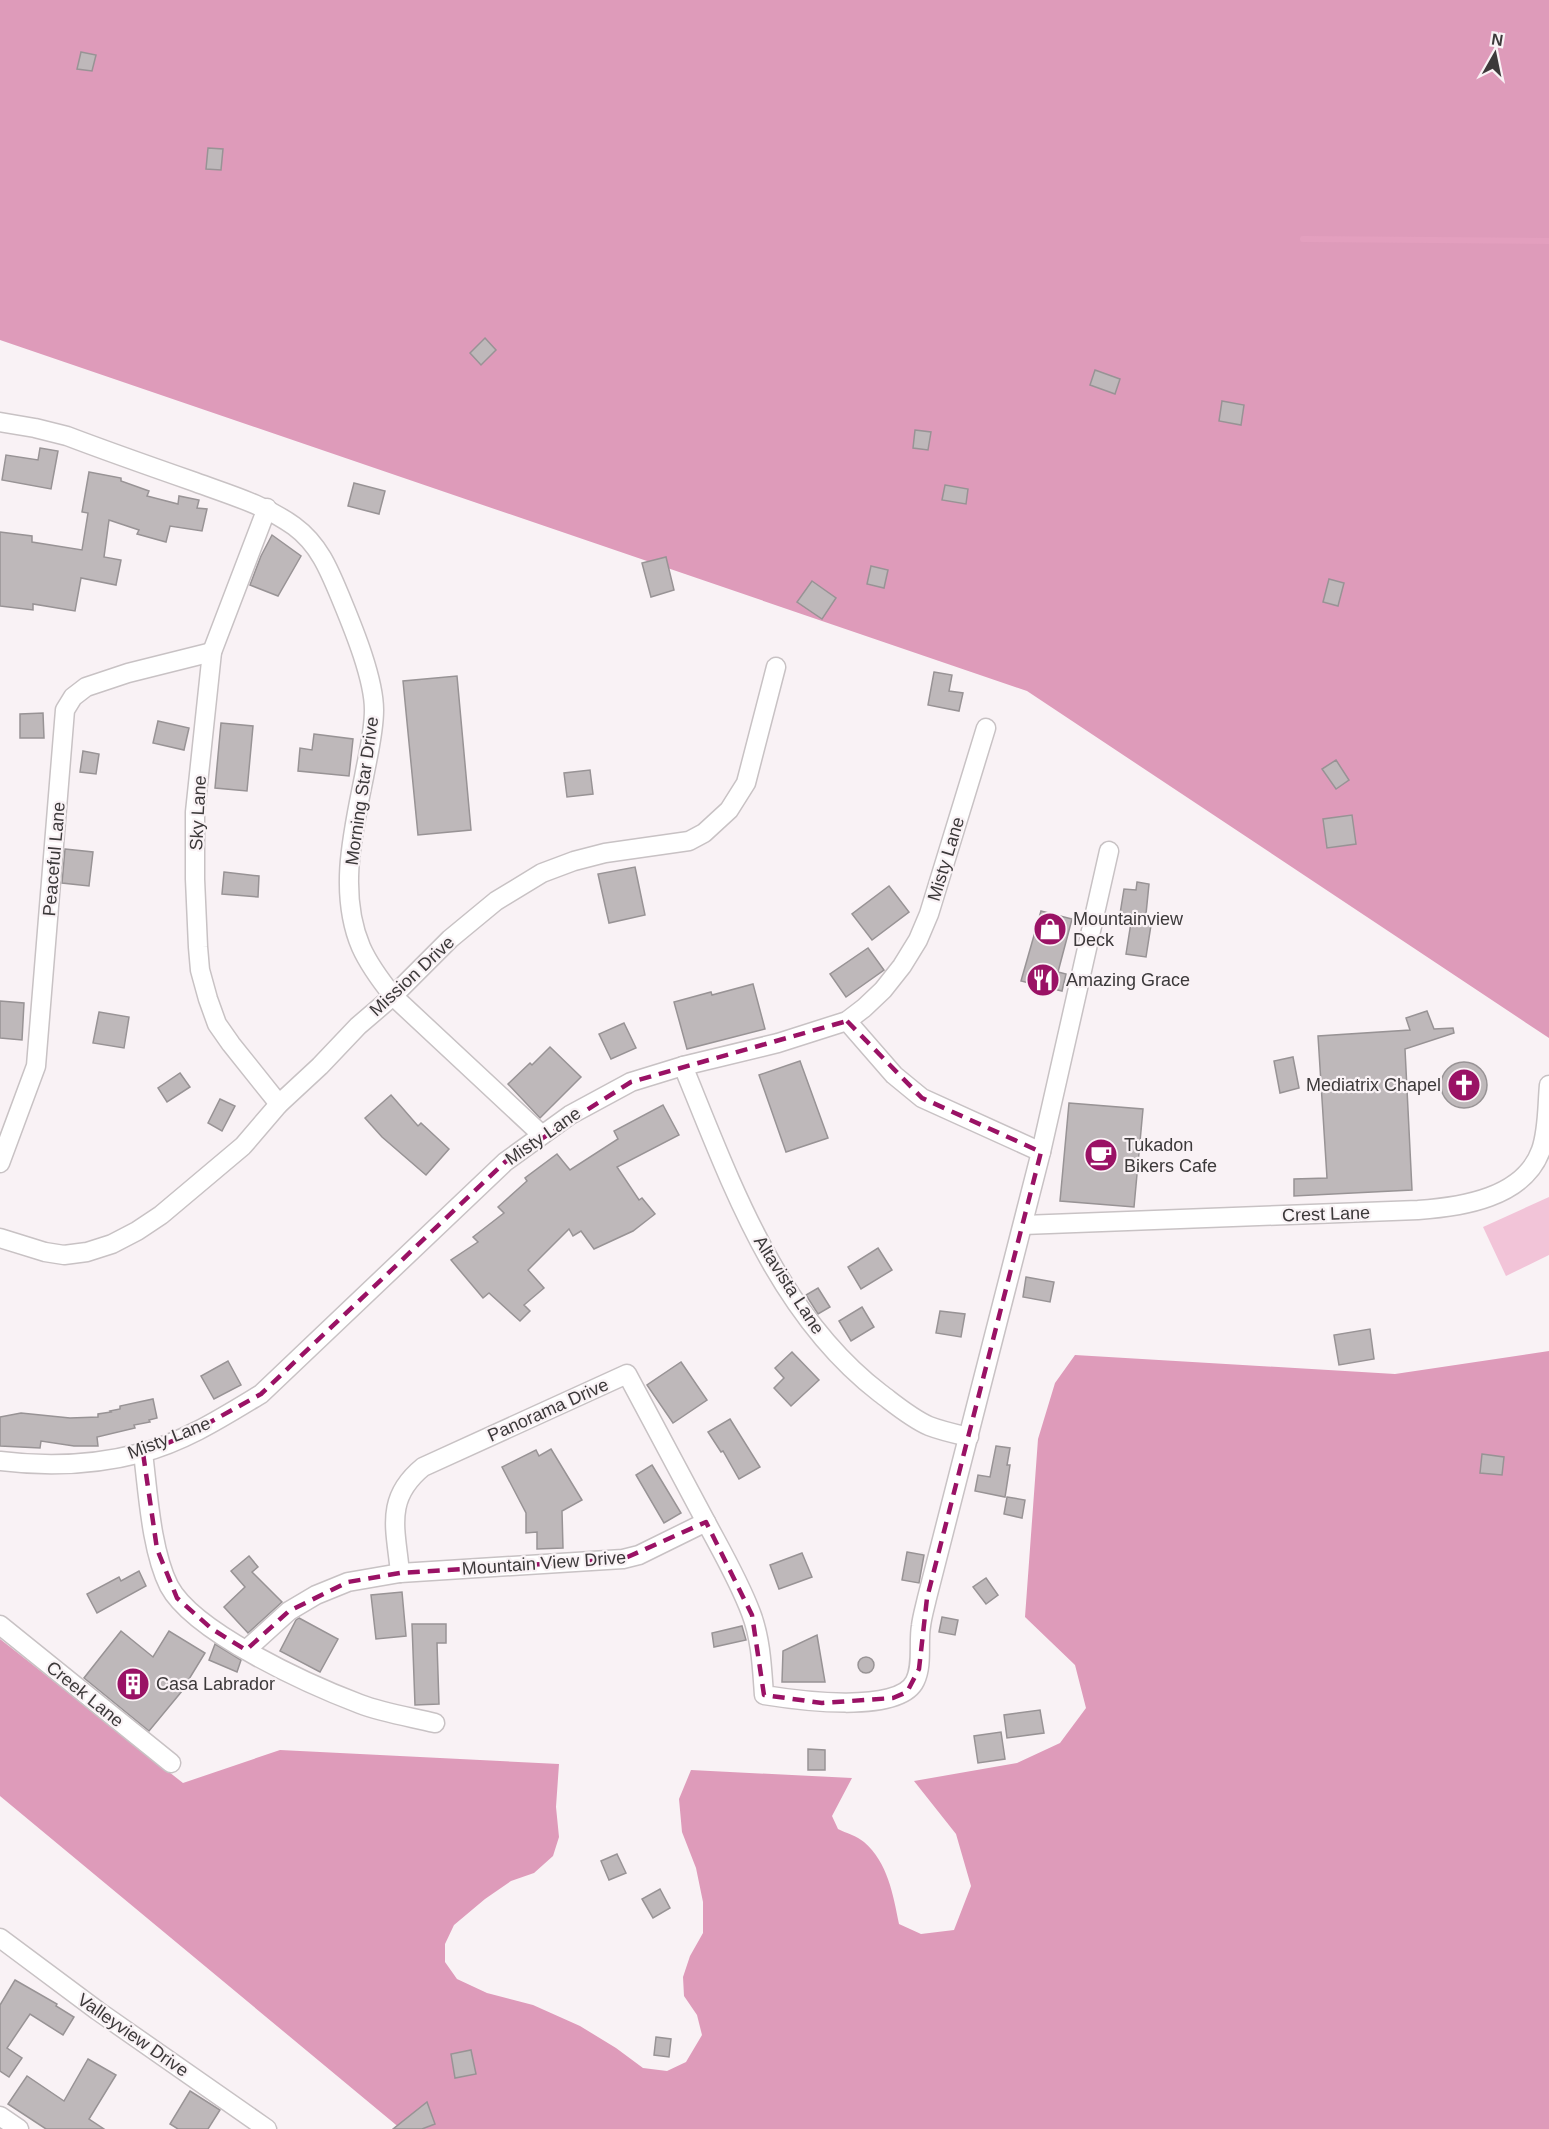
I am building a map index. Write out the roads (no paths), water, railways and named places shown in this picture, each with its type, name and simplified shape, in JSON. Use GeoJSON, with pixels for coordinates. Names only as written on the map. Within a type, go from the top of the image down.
{"type":"FeatureCollection","features":[{"type":"Feature","properties":{"kind":"street","name":"Morning Star Drive"},"geometry":{"type":"LineString","coordinates":[[0,422],[67,436],[267,508],[296,527],[312,541],[323,557],[347,611],[371,685],[374,708],[372,736],[353,833],[349,871],[353,925],[361,947],[374,971],[393,996],[542,1135]]}},
{"type":"Feature","properties":{"kind":"street","name":"Sky Lane"},"geometry":{"type":"LineString","coordinates":[[267,508],[212,652],[195,812],[195,879],[201,970],[217,1024],[279,1104]]}},
{"type":"Feature","properties":{"kind":"street","name":"Peaceful Lane"},"geometry":{"type":"LineString","coordinates":[[0,1163],[36,1066],[65,710],[73,697],[86,687],[117,676],[212,652]]}},
{"type":"Feature","properties":{"kind":"street","name":"Mission Drive"},"geometry":{"type":"LineString","coordinates":[[0,1238],[45,1252],[64,1255],[87,1252],[112,1244],[137,1231],[161,1215],[243,1146],[279,1104],[358,1026],[393,996],[450,939],[496,901],[542,873],[574,861],[689,841],[704,833],[729,810],[746,783],[776,667]]}},
{"type":"Feature","properties":{"kind":"street","name":"Misty Lane"},"geometry":{"type":"LineString","coordinates":[[0,1461],[30,1465],[92,1463],[143,1452],[187,1435],[224,1417],[261,1394],[505,1162],[570,1115],[631,1082],[683,1066],[778,1043],[847,1021],[883,990],[902,966],[918,940],[929,914],[986,728]]}},
{"type":"Feature","properties":{"kind":"street"},"geometry":{"type":"LineString","coordinates":[[706,1522],[737,1580],[752,1615],[762,1664],[764,1695],[822,1703],[893,1698],[907,1692],[915,1682],[919,1669],[921,1625],[1041,1152],[1109,851]]}},
{"type":"Feature","properties":{"kind":"street"},"geometry":{"type":"LineString","coordinates":[[847,1021],[894,1075],[922,1098],[1041,1152]]}},
{"type":"Feature","properties":{"kind":"street","name":"Altavista Lane"},"geometry":{"type":"LineString","coordinates":[[683,1066],[729,1178],[756,1236],[791,1294],[818,1332],[849,1366],[904,1411],[928,1425],[969,1437]]}},
{"type":"Feature","properties":{"kind":"street","name":"Crest Lane"},"geometry":{"type":"LineString","coordinates":[[1023,1225],[1418,1210],[1446,1208],[1472,1202],[1506,1189],[1524,1176],[1537,1160],[1546,1127],[1549,1085]]}},
{"type":"Feature","properties":{"kind":"street","name":"Panorama Drive"},"geometry":{"type":"LineString","coordinates":[[400,1573],[394,1512],[398,1498],[412,1476],[423,1467],[627,1374],[706,1522]]}},
{"type":"Feature","properties":{"kind":"street"},"geometry":{"type":"LineString","coordinates":[[143,1452],[157,1549],[169,1585],[177,1598],[212,1629],[299,1678],[362,1705],[435,1723]]}},
{"type":"Feature","properties":{"kind":"street","name":"Mountain View Drive"},"geometry":{"type":"LineString","coordinates":[[246,1650],[289,1611],[316,1595],[348,1582],[400,1573],[623,1559],[639,1555],[706,1522]]}},
{"type":"Feature","properties":{"kind":"street","name":"Creek Lane"},"geometry":{"type":"LineString","coordinates":[[0,1625],[171,1763]]}},
{"type":"Feature","properties":{"kind":"street","name":"Valleyview Drive"},"geometry":{"type":"LineString","coordinates":[[0,1938],[98,2011],[267,2129]]}},
{"type":"Feature","properties":{"kind":"street"},"geometry":{"type":"LineString","coordinates":[[0,2116],[19,2129]]}},
{"type":"Feature","properties":{"kind":"waterway"},"geometry":{"type":"LineString","coordinates":[[1303,239],[1549,241]]}},
{"type":"Feature","properties":{"kind":"place","name":"Mountainview Deck"},"geometry":{"type":"Point","coordinates":[1050,929]}},
{"type":"Feature","properties":{"kind":"place","name":"Amazing Grace"},"geometry":{"type":"Point","coordinates":[1043,980]}},
{"type":"Feature","properties":{"kind":"place","name":"Mediatrix Chapel"},"geometry":{"type":"Point","coordinates":[1464,1085]}},
{"type":"Feature","properties":{"kind":"place","name":"Tukadon Bikers Cafe"},"geometry":{"type":"Point","coordinates":[1101,1155]}},
{"type":"Feature","properties":{"kind":"place","name":"Casa Labrador"},"geometry":{"type":"Point","coordinates":[133,1684]}}]}
